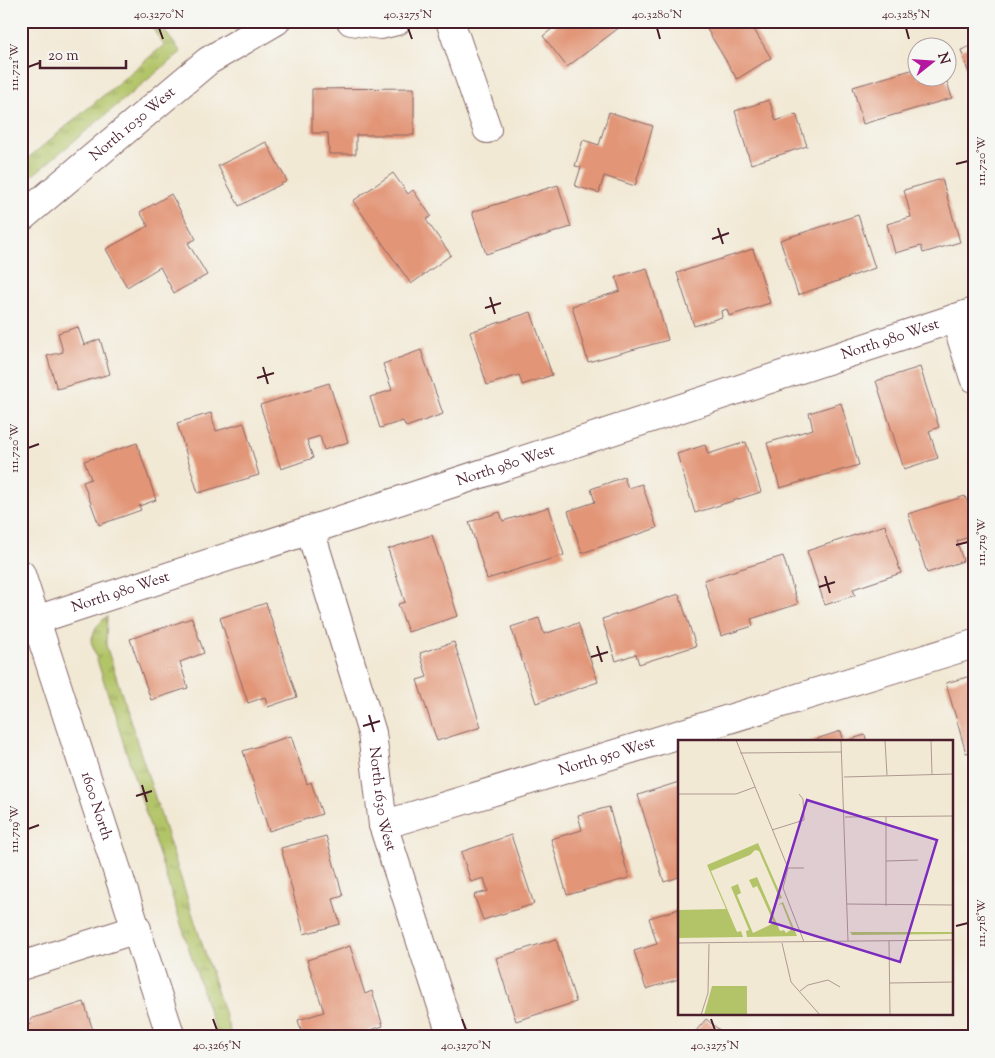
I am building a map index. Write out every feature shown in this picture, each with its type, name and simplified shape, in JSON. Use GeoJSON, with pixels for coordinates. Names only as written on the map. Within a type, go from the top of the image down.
{"type":"FeatureCollection","features":[{"type":"Feature","properties":{"kind":"street","name":"North 1030 West"},"geometry":{"type":"LineString","coordinates":[[21,218],[208,61],[276,21]]}},
{"type":"Feature","properties":{"kind":"street"},"geometry":{"type":"LineString","coordinates":[[351,21],[381,25],[397,21]]}},
{"type":"Feature","properties":{"kind":"street"},"geometry":{"type":"LineString","coordinates":[[450,21],[487,129]]}},
{"type":"Feature","properties":{"kind":"street"},"geometry":{"type":"LineString","coordinates":[[964,315],[974,378]]}},
{"type":"Feature","properties":{"kind":"street","name":"North 980 West"},"geometry":{"type":"LineString","coordinates":[[36,620],[964,315]]}},
{"type":"Feature","properties":{"kind":"street","name":"North 1630 West"},"geometry":{"type":"LineString","coordinates":[[310,530],[372,732],[383,825],[452,1037]]}},
{"type":"Feature","properties":{"kind":"street","name":"1600 North"},"geometry":{"type":"LineString","coordinates":[[21,574],[171,1037]]}},
{"type":"Feature","properties":{"kind":"street","name":"North 950 West"},"geometry":{"type":"LineString","coordinates":[[693,740],[726,731],[974,644]]}},
{"type":"Feature","properties":{"kind":"street","name":"North 950 West"},"geometry":{"type":"LineString","coordinates":[[383,825],[678,744]]}},
{"type":"Feature","properties":{"kind":"street"},"geometry":{"type":"LineString","coordinates":[[21,966],[137,929]]}},
{"type":"Feature","properties":{"kind":"green space"},"geometry":{"type":"Polygon","coordinates":[[[147,21],[157,21],[181,52],[21,185],[21,164],[164,45],[147,21]]]}},
{"type":"Feature","properties":{"kind":"green space"},"geometry":{"type":"Polygon","coordinates":[[[107,616],[106,645],[232,1037],[217,1037],[91,641],[96,627],[107,616]]]}},
{"type":"Feature","properties":{"kind":"building"},"geometry":{"type":"Polygon","coordinates":[[[562,21],[628,21],[567,67],[543,36],[562,21]]]}},
{"type":"Feature","properties":{"kind":"building"},"geometry":{"type":"Polygon","coordinates":[[[702,21],[749,21],[771,58],[737,79],[702,21]]]}},
{"type":"Feature","properties":{"kind":"building"},"geometry":{"type":"Polygon","coordinates":[[[974,45],[974,86],[973,86],[961,50],[974,45]]]}},
{"type":"Feature","properties":{"kind":"building"},"geometry":{"type":"Polygon","coordinates":[[[908,71],[908,88],[949,88],[952,98],[863,124],[853,87],[908,71]]]}},
{"type":"Feature","properties":{"kind":"building"},"geometry":{"type":"Polygon","coordinates":[[[414,88],[414,135],[356,135],[356,154],[329,154],[328,133],[312,133],[312,89],[414,88]]]}},
{"type":"Feature","properties":{"kind":"building"},"geometry":{"type":"Polygon","coordinates":[[[769,100],[776,121],[796,114],[807,146],[751,164],[735,111],[769,100]]]}},
{"type":"Feature","properties":{"kind":"building"},"geometry":{"type":"Polygon","coordinates":[[[609,112],[653,126],[635,186],[604,176],[599,193],[575,186],[581,167],[575,166],[583,140],[599,145],[609,112]]]}},
{"type":"Feature","properties":{"kind":"building"},"geometry":{"type":"Polygon","coordinates":[[[266,142],[287,181],[239,206],[218,166],[266,142]]]}},
{"type":"Feature","properties":{"kind":"building"},"geometry":{"type":"Polygon","coordinates":[[[393,173],[408,194],[413,190],[431,216],[426,220],[451,255],[411,284],[353,201],[393,173]]]}},
{"type":"Feature","properties":{"kind":"building"},"geometry":{"type":"Polygon","coordinates":[[[942,179],[960,242],[923,253],[921,246],[895,253],[887,224],[911,217],[904,190],[942,179]]]}},
{"type":"Feature","properties":{"kind":"building"},"geometry":{"type":"Polygon","coordinates":[[[558,185],[571,227],[486,254],[472,212],[558,185]]]}},
{"type":"Feature","properties":{"kind":"building"},"geometry":{"type":"Polygon","coordinates":[[[171,194],[196,239],[188,243],[207,275],[174,293],[160,267],[127,287],[106,249],[148,226],[140,212],[171,194]]]}},
{"type":"Feature","properties":{"kind":"building"},"geometry":{"type":"Polygon","coordinates":[[[858,215],[875,268],[798,295],[780,240],[858,215]]]}},
{"type":"Feature","properties":{"kind":"building"},"geometry":{"type":"Polygon","coordinates":[[[753,249],[770,303],[729,316],[727,309],[721,311],[722,317],[694,326],[677,273],[753,249]]]}},
{"type":"Feature","properties":{"kind":"building"},"geometry":{"type":"Polygon","coordinates":[[[647,268],[668,340],[588,362],[572,306],[620,291],[616,277],[647,268]]]}},
{"type":"Feature","properties":{"kind":"building"},"geometry":{"type":"Polygon","coordinates":[[[531,312],[552,375],[522,385],[519,375],[487,385],[470,332],[531,312]]]}},
{"type":"Feature","properties":{"kind":"building"},"geometry":{"type":"Polygon","coordinates":[[[78,327],[84,345],[100,339],[110,374],[57,389],[47,356],[63,352],[58,333],[78,327]]]}},
{"type":"Feature","properties":{"kind":"building"},"geometry":{"type":"Polygon","coordinates":[[[421,350],[443,414],[406,427],[403,421],[380,428],[370,397],[392,390],[383,364],[421,350]]]}},
{"type":"Feature","properties":{"kind":"building"},"geometry":{"type":"Polygon","coordinates":[[[920,367],[939,427],[929,431],[938,458],[904,469],[876,381],[920,367]]]}},
{"type":"Feature","properties":{"kind":"building"},"geometry":{"type":"Polygon","coordinates":[[[329,383],[348,442],[324,450],[320,436],[307,440],[313,458],[281,469],[260,405],[329,383]]]}},
{"type":"Feature","properties":{"kind":"building"},"geometry":{"type":"Polygon","coordinates":[[[841,403],[859,465],[780,488],[767,443],[813,429],[809,413],[841,403]]]}},
{"type":"Feature","properties":{"kind":"building"},"geometry":{"type":"Polygon","coordinates":[[[211,413],[216,431],[244,423],[259,475],[198,493],[177,423],[211,413]]]}},
{"type":"Feature","properties":{"kind":"building"},"geometry":{"type":"Polygon","coordinates":[[[746,442],[761,492],[695,513],[677,454],[705,445],[708,454],[746,442]]]}},
{"type":"Feature","properties":{"kind":"building"},"geometry":{"type":"Polygon","coordinates":[[[137,443],[156,500],[139,506],[141,510],[99,525],[83,482],[91,479],[84,461],[137,443]]]}},
{"type":"Feature","properties":{"kind":"building"},"geometry":{"type":"Polygon","coordinates":[[[624,477],[628,488],[642,484],[657,528],[582,553],[568,511],[595,502],[591,489],[624,477]]]}},
{"type":"Feature","properties":{"kind":"building"},"geometry":{"type":"Polygon","coordinates":[[[965,496],[974,521],[974,535],[957,541],[963,561],[927,573],[908,514],[965,496]]]}},
{"type":"Feature","properties":{"kind":"building"},"geometry":{"type":"Polygon","coordinates":[[[549,507],[564,555],[487,579],[469,522],[500,512],[503,521],[549,507]]]}},
{"type":"Feature","properties":{"kind":"building"},"geometry":{"type":"Polygon","coordinates":[[[885,525],[901,573],[853,589],[855,595],[825,605],[807,551],[885,525]]]}},
{"type":"Feature","properties":{"kind":"building"},"geometry":{"type":"Polygon","coordinates":[[[432,535],[458,616],[408,632],[398,604],[405,602],[388,549],[432,535]]]}},
{"type":"Feature","properties":{"kind":"building"},"geometry":{"type":"Polygon","coordinates":[[[783,556],[798,604],[751,619],[753,626],[721,636],[704,580],[783,556]]]}},
{"type":"Feature","properties":{"kind":"building"},"geometry":{"type":"Polygon","coordinates":[[[679,594],[696,646],[639,664],[636,654],[616,661],[602,619],[679,594]]]}},
{"type":"Feature","properties":{"kind":"building"},"geometry":{"type":"Polygon","coordinates":[[[266,603],[297,697],[268,707],[265,697],[248,703],[220,618],[266,603]]]}},
{"type":"Feature","properties":{"kind":"building"},"geometry":{"type":"Polygon","coordinates":[[[192,618],[204,653],[180,662],[188,688],[151,700],[130,639],[192,618]]]}},
{"type":"Feature","properties":{"kind":"building"},"geometry":{"type":"Polygon","coordinates":[[[539,618],[544,634],[578,623],[598,682],[536,703],[511,627],[539,618]]]}},
{"type":"Feature","properties":{"kind":"building"},"geometry":{"type":"Polygon","coordinates":[[[454,642],[481,727],[437,741],[417,680],[427,677],[420,653],[454,642]]]}},
{"type":"Feature","properties":{"kind":"building"},"geometry":{"type":"Polygon","coordinates":[[[974,675],[974,751],[966,753],[946,683],[974,675]]]}},
{"type":"Feature","properties":{"kind":"building"},"geometry":{"type":"Polygon","coordinates":[[[841,731],[843,740],[813,740],[841,731]]]}},
{"type":"Feature","properties":{"kind":"building"},"geometry":{"type":"Polygon","coordinates":[[[865,735],[866,740],[848,740],[865,735]]]}},
{"type":"Feature","properties":{"kind":"building"},"geometry":{"type":"Polygon","coordinates":[[[291,736],[307,784],[311,782],[322,814],[269,831],[243,751],[291,736]]]}},
{"type":"Feature","properties":{"kind":"building"},"geometry":{"type":"Polygon","coordinates":[[[678,782],[678,877],[664,882],[638,795],[678,782]]]}},
{"type":"Feature","properties":{"kind":"building"},"geometry":{"type":"Polygon","coordinates":[[[609,807],[629,878],[567,895],[551,839],[582,830],[578,815],[609,807]]]}},
{"type":"Feature","properties":{"kind":"building"},"geometry":{"type":"Polygon","coordinates":[[[511,835],[534,904],[483,920],[474,895],[488,891],[484,878],[471,882],[461,852],[511,835]]]}},
{"type":"Feature","properties":{"kind":"building"},"geometry":{"type":"Polygon","coordinates":[[[326,836],[343,896],[333,899],[340,924],[304,934],[281,848],[326,836]]]}},
{"type":"Feature","properties":{"kind":"building"},"geometry":{"type":"Polygon","coordinates":[[[678,909],[678,979],[646,989],[634,951],[657,944],[649,918],[678,909]]]}},
{"type":"Feature","properties":{"kind":"building"},"geometry":{"type":"Polygon","coordinates":[[[556,939],[576,1002],[516,1021],[496,958],[556,939]]]}},
{"type":"Feature","properties":{"kind":"building"},"geometry":{"type":"Polygon","coordinates":[[[350,946],[365,994],[372,991],[383,1026],[350,1037],[303,1037],[298,1020],[324,1012],[307,960],[350,946]]]}},
{"type":"Feature","properties":{"kind":"building"},"geometry":{"type":"Polygon","coordinates":[[[84,1002],[95,1037],[21,1037],[21,1027],[31,1024],[30,1019],[84,1002]]]}},
{"type":"Feature","properties":{"kind":"building"},"geometry":{"type":"Polygon","coordinates":[[[706,1019],[728,1037],[691,1037],[706,1019]]]}}]}
